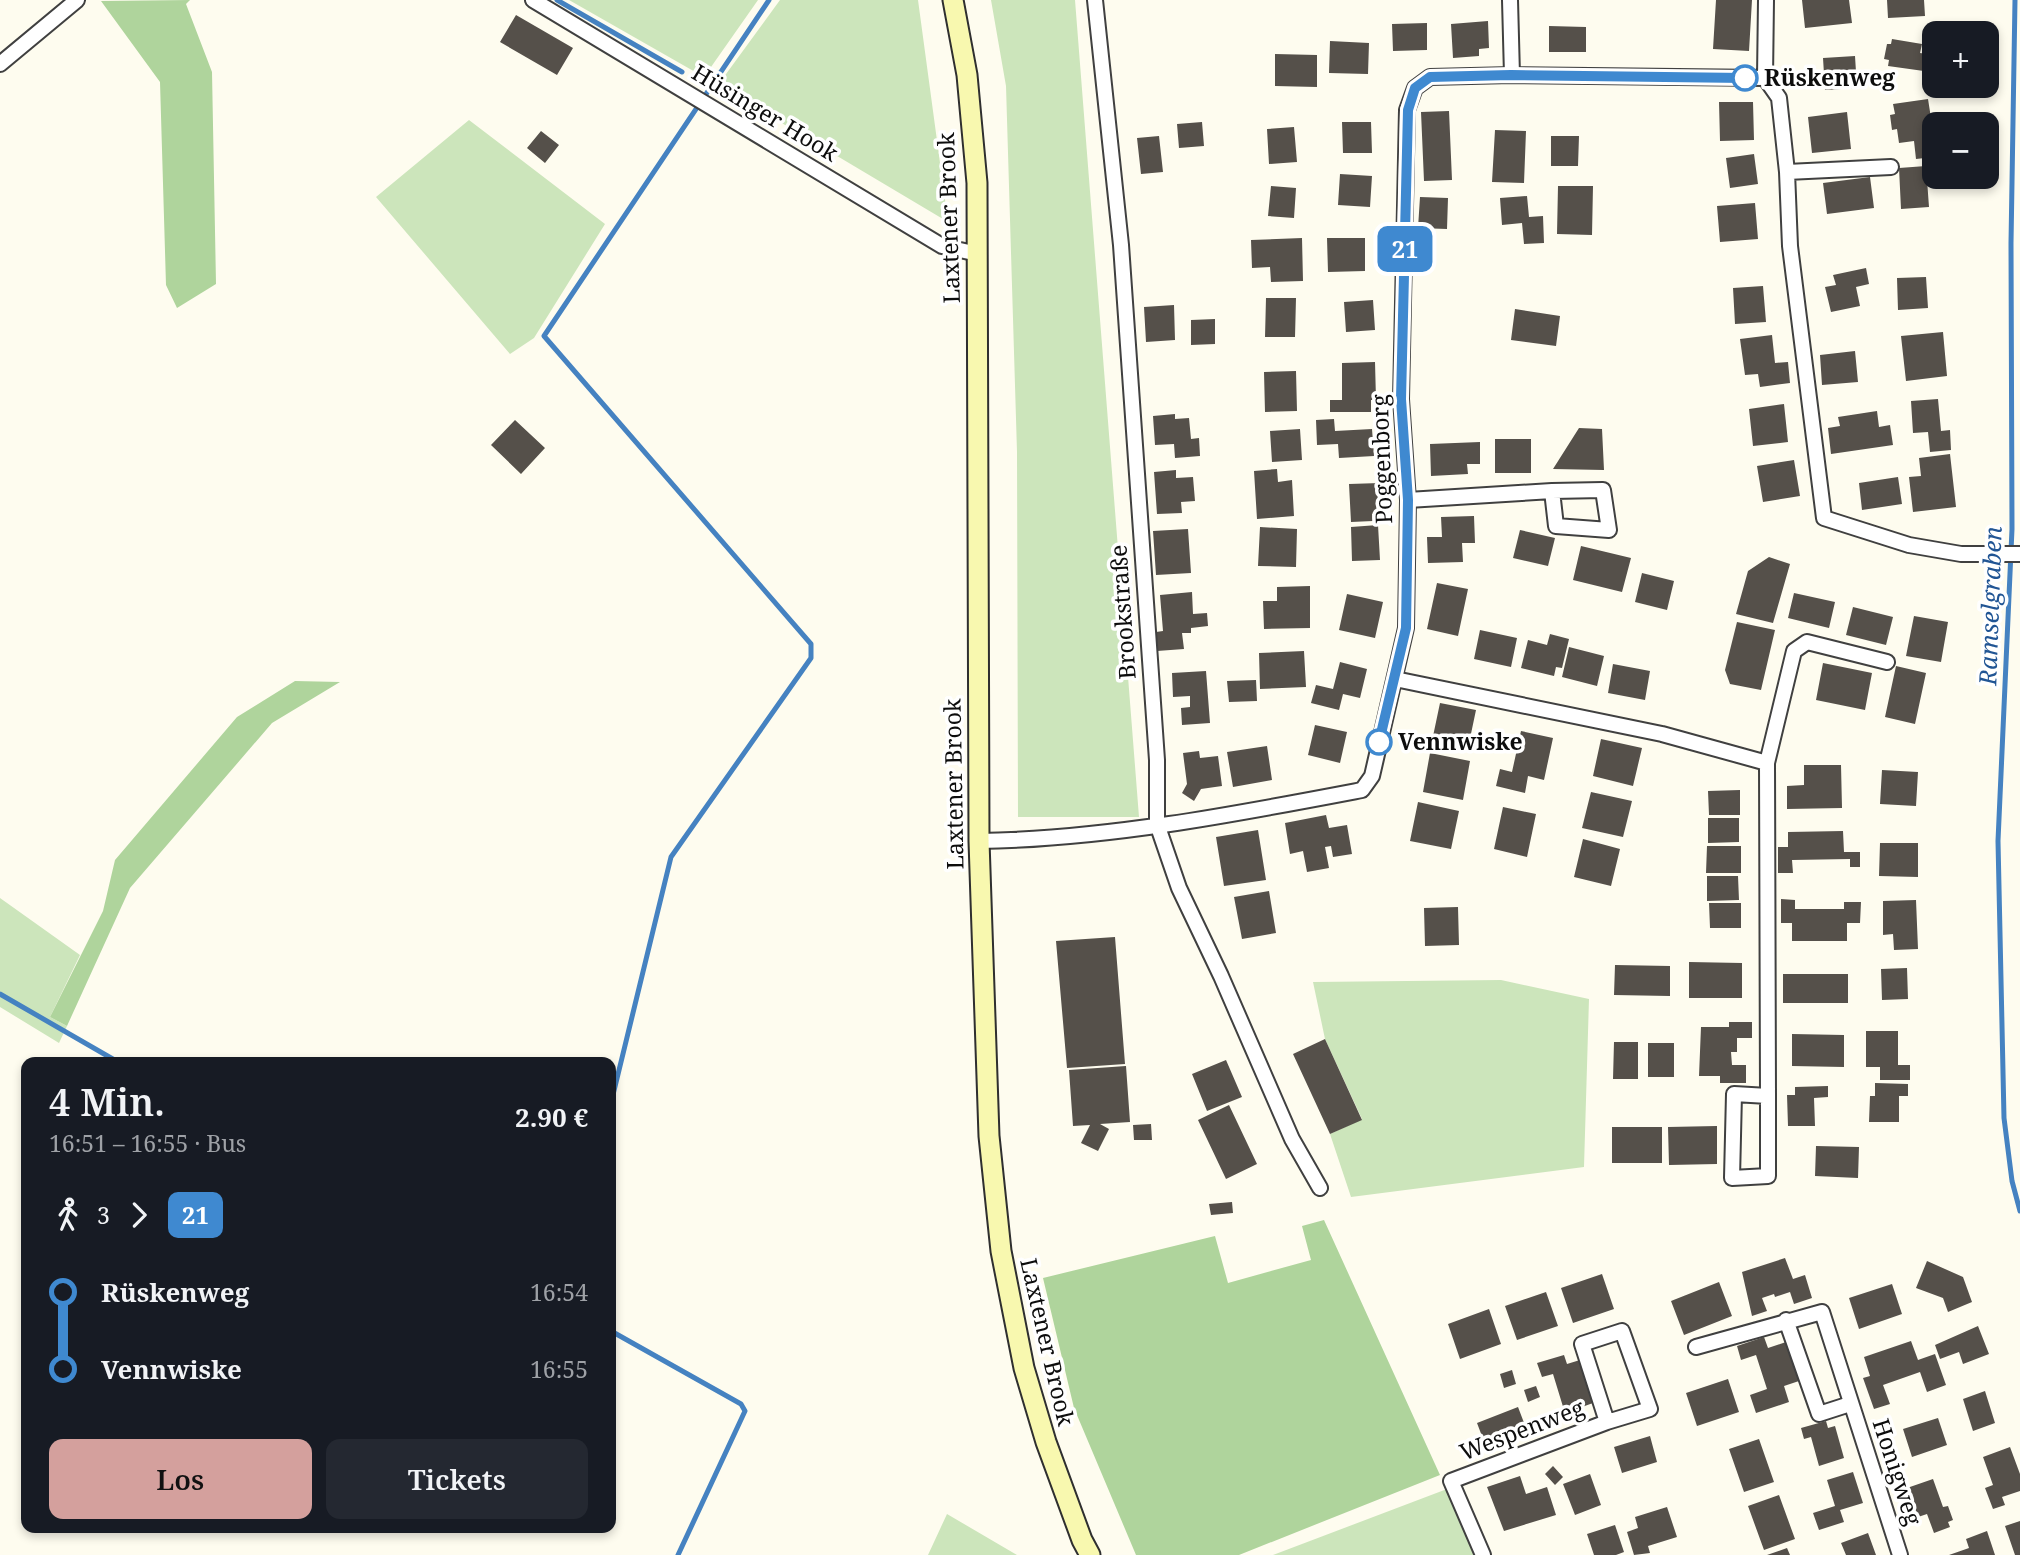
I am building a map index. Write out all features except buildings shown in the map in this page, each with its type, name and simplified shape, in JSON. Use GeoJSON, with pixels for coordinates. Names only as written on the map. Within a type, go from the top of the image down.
{"type":"FeatureCollection","features":[{"type":"Feature","properties":{"kind":"street"},"geometry":{"type":"LineString","coordinates":[[0,64],[77,0]]}},
{"type":"Feature","properties":{"kind":"street","name":"Hüsinger Hook"},"geometry":{"type":"LineString","coordinates":[[533,0],[942,246],[978,254]]}},
{"type":"Feature","properties":{"kind":"street","name":"Laxtener Brook"},"geometry":{"type":"LineString","coordinates":[[953,0],[967,75],[977,183],[979,841],[989,1136],[1001,1251],[1031,1393],[1046,1442],[1090,1555]]}},
{"type":"Feature","properties":{"kind":"street","name":"Brookstraße"},"geometry":{"type":"LineString","coordinates":[[1095,0],[1121,245],[1157,760],[1157,824],[1179,888],[1221,976],[1292,1139],[1320,1188]]}},
{"type":"Feature","properties":{"kind":"street"},"geometry":{"type":"LineString","coordinates":[[1510,0],[1511,75]]}},
{"type":"Feature","properties":{"kind":"street"},"geometry":{"type":"LineString","coordinates":[[1766,0],[1765,78],[1779,98],[1787,172],[1790,246],[1824,518],[1909,545],[1961,554],[2020,554]]}},
{"type":"Feature","properties":{"kind":"street","name":"Poggenborg"},"geometry":{"type":"LineString","coordinates":[[979,841],[1114,832],[1362,790],[1372,776],[1406,628],[1408,500],[1401,399],[1408,110],[1415,88],[1430,77],[1511,75],[1765,78]]}},
{"type":"Feature","properties":{"kind":"street"},"geometry":{"type":"LineString","coordinates":[[1787,172],[1891,167]]}},
{"type":"Feature","properties":{"kind":"street"},"geometry":{"type":"LineString","coordinates":[[1408,500],[1552,491],[1603,490],[1609,530],[1556,526],[1552,491]]}},
{"type":"Feature","properties":{"kind":"street"},"geometry":{"type":"LineString","coordinates":[[1768,1096],[1734,1094],[1732,1178],[1768,1176],[1768,1096],[1767,763],[1794,651],[1807,642],[1887,662]]}},
{"type":"Feature","properties":{"kind":"street"},"geometry":{"type":"LineString","coordinates":[[1395,679],[1685,740],[1767,763]]}},
{"type":"Feature","properties":{"kind":"street","name":"Honigweg"},"geometry":{"type":"LineString","coordinates":[[1696,1347],[1822,1312],[1900,1555]]}},
{"type":"Feature","properties":{"kind":"street","name":"Honigweg"},"geometry":{"type":"LineString","coordinates":[[1786,1320],[1819,1414],[1850,1404]]}},
{"type":"Feature","properties":{"kind":"street","name":"Wespenweg"},"geometry":{"type":"LineString","coordinates":[[1483,1555],[1451,1481],[1607,1422],[1650,1409],[1622,1331],[1582,1344],[1607,1422]]}},
{"type":"Feature","properties":{"kind":"green space"},"geometry":{"type":"Polygon","coordinates":[[[190,0],[186,4],[212,72],[216,284],[177,308],[166,285],[160,82],[101,1],[190,0]]]}},
{"type":"Feature","properties":{"kind":"green space"},"geometry":{"type":"Polygon","coordinates":[[[569,0],[758,0],[704,77],[569,0]]]}},
{"type":"Feature","properties":{"kind":"green space"},"geometry":{"type":"Polygon","coordinates":[[[780,0],[918,0],[948,222],[718,85],[780,0]]]}},
{"type":"Feature","properties":{"kind":"green space"},"geometry":{"type":"Polygon","coordinates":[[[991,0],[1075,0],[1139,817],[1018,817],[1017,452],[1006,86],[991,0]]]}},
{"type":"Feature","properties":{"kind":"green space"},"geometry":{"type":"Polygon","coordinates":[[[469,120],[605,224],[534,338],[510,354],[376,197],[469,120]]]}},
{"type":"Feature","properties":{"kind":"green space"},"geometry":{"type":"Polygon","coordinates":[[[295,681],[340,682],[272,723],[130,888],[67,1026],[50,1017],[103,911],[115,860],[237,717],[295,681]]]}},
{"type":"Feature","properties":{"kind":"green space"},"geometry":{"type":"Polygon","coordinates":[[[0,898],[80,955],[50,1017],[67,1026],[59,1043],[0,1007],[0,898]]]}},
{"type":"Feature","properties":{"kind":"green space"},"geometry":{"type":"Polygon","coordinates":[[[1501,980],[1589,999],[1584,1167],[1351,1197],[1330,1134],[1362,1119],[1325,1039],[1313,982],[1501,980]]]}},
{"type":"Feature","properties":{"kind":"green space"},"geometry":{"type":"Polygon","coordinates":[[[1324,1220],[1440,1475],[1239,1555],[1136,1555],[1074,1408],[1043,1278],[1215,1236],[1228,1283],[1311,1260],[1302,1226],[1324,1220]]]}},
{"type":"Feature","properties":{"kind":"green space"},"geometry":{"type":"Polygon","coordinates":[[[1447,1489],[1478,1555],[1273,1555],[1447,1489]]]}},
{"type":"Feature","properties":{"kind":"green space"},"geometry":{"type":"Polygon","coordinates":[[[947,1514],[1017,1555],[928,1555],[947,1514]]]}},
{"type":"Feature","properties":{"kind":"waterway"},"geometry":{"type":"LineString","coordinates":[[557,0],[682,72]]}},
{"type":"Feature","properties":{"kind":"waterway"},"geometry":{"type":"LineString","coordinates":[[616,1082],[671,857],[811,658],[811,644],[544,336],[769,0]]}},
{"type":"Feature","properties":{"kind":"waterway","name":"Ramselgraben"},"geometry":{"type":"LineString","coordinates":[[2015,0],[2011,243],[2012,529],[1998,841],[2004,1118],[2012,1181],[2020,1211]]}},
{"type":"Feature","properties":{"kind":"waterway"},"geometry":{"type":"LineString","coordinates":[[0,994],[109,1057]]}},
{"type":"Feature","properties":{"kind":"waterway"},"geometry":{"type":"LineString","coordinates":[[616,1334],[741,1404],[745,1411],[678,1555]]}},
{"type":"Feature","properties":{"kind":"bus line","name":"21"},"geometry":{"type":"LineString","coordinates":[[1379,742],[1406,628],[1408,500],[1401,399],[1408,110],[1415,88],[1430,77],[1511,75],[1745,78]]}},
{"type":"Feature","properties":{"kind":"place","name":"Rüskenweg"},"geometry":{"type":"Point","coordinates":[1745,78]}},
{"type":"Feature","properties":{"kind":"place","name":"Vennwiske"},"geometry":{"type":"Point","coordinates":[1379,742]}}]}
